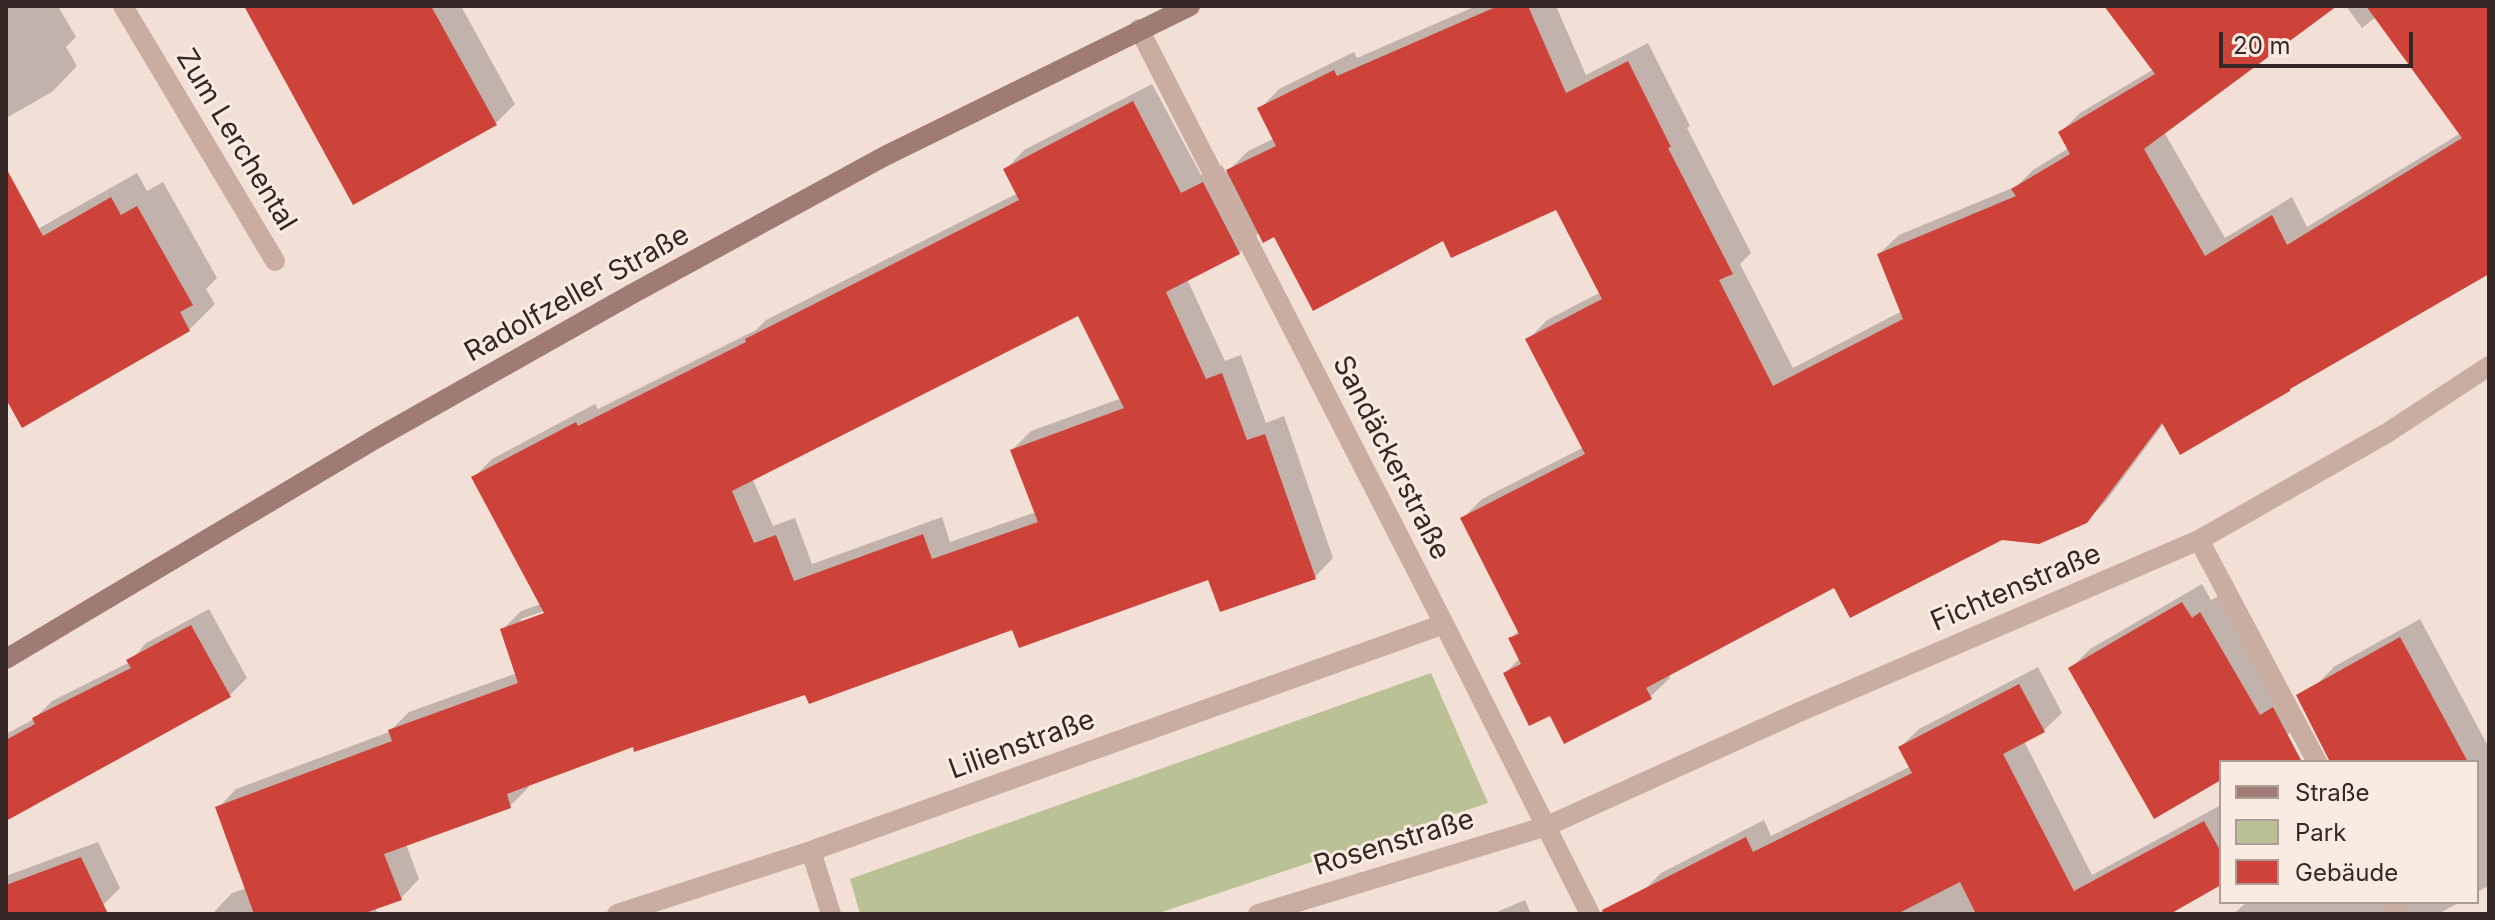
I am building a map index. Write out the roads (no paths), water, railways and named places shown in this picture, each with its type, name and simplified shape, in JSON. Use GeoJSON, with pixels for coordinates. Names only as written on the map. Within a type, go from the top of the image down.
{"type":"FeatureCollection","features":[{"type":"Feature","properties":{"kind":"street","name":"Zum Lerchental"},"geometry":{"type":"LineString","coordinates":[[123,6],[275,261]]}},
{"type":"Feature","properties":{"kind":"street","name":"Radolfzeller Straße"},"geometry":{"type":"LineString","coordinates":[[6,659],[377,438],[632,294],[885,156],[1190,6]]}},
{"type":"Feature","properties":{"kind":"street","name":"Sandäckerstraße"},"geometry":{"type":"LineString","coordinates":[[1139,29],[1590,914]]}},
{"type":"Feature","properties":{"kind":"street","name":"Fichtenstraße"},"geometry":{"type":"LineString","coordinates":[[1547,826],[1797,713],[2199,540],[2387,433],[2489,366]]}},
{"type":"Feature","properties":{"kind":"street"},"geometry":{"type":"LineString","coordinates":[[2199,540],[2316,760]]}},
{"type":"Feature","properties":{"kind":"street","name":"Lilienstraße"},"geometry":{"type":"LineString","coordinates":[[617,914],[811,851],[1444,624]]}},
{"type":"Feature","properties":{"kind":"street","name":"Rosenstraße"},"geometry":{"type":"LineString","coordinates":[[1258,914],[1547,826]]}},
{"type":"Feature","properties":{"kind":"street"},"geometry":{"type":"LineString","coordinates":[[811,851],[831,914]]}}]}
